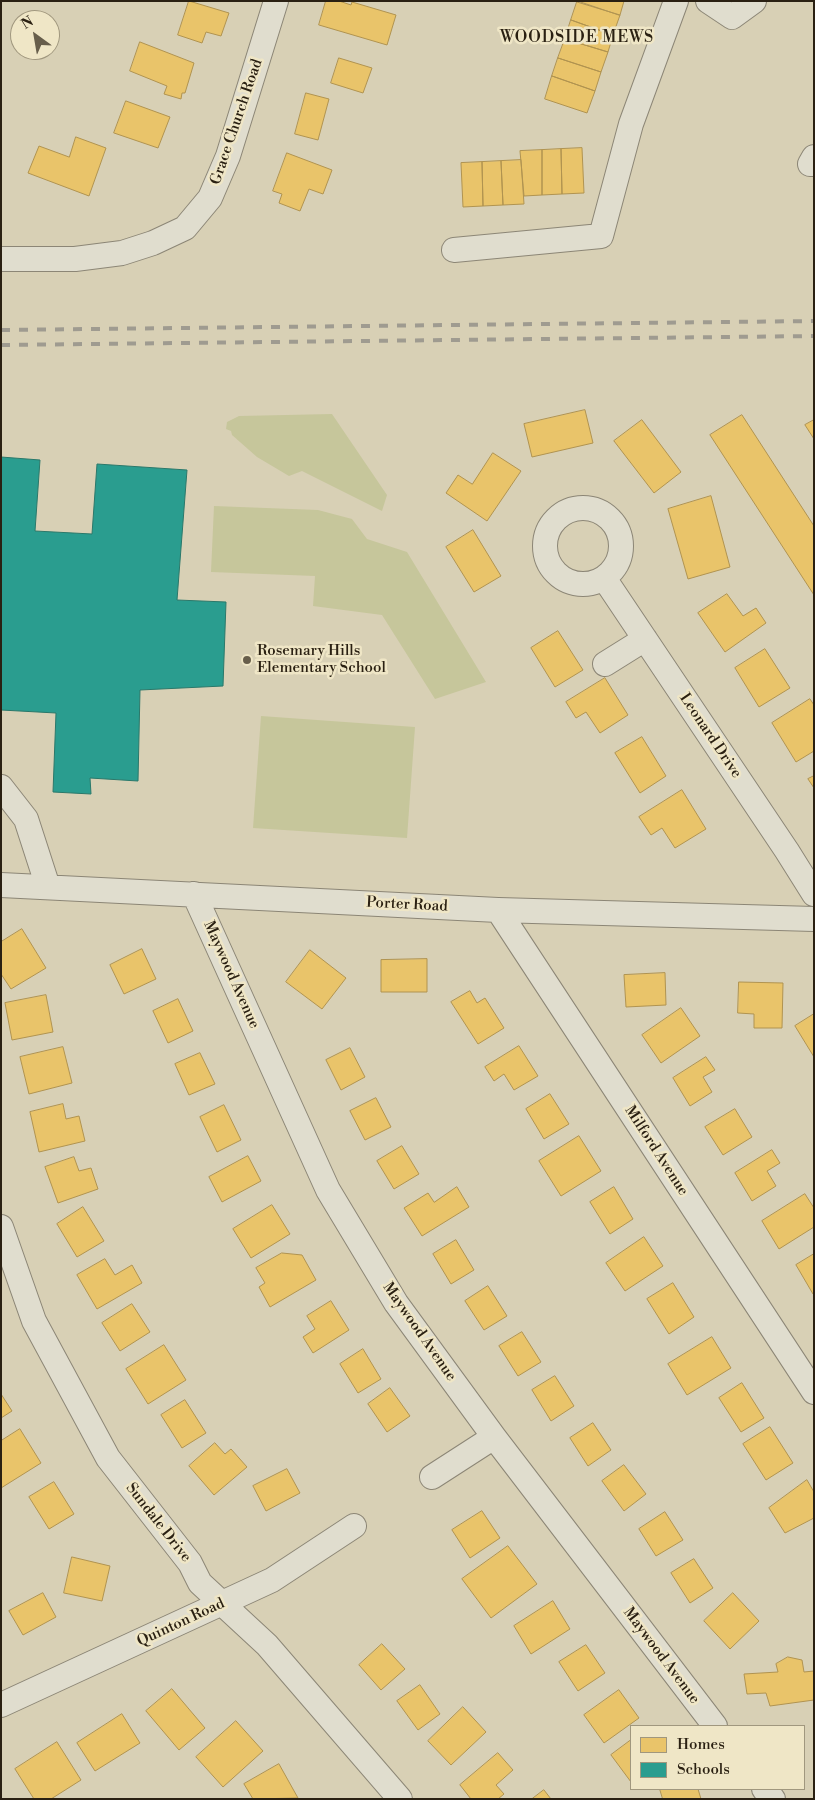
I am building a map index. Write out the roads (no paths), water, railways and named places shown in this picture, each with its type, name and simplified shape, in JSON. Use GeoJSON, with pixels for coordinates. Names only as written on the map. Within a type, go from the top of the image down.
{"type":"FeatureCollection","features":[{"type":"Feature","properties":{"kind":"street","name":"Grace Church Road"},"geometry":{"type":"LineString","coordinates":[[2,261],[75,258],[122,253],[153,243],[185,228],[210,198],[228,156],[276,1]]}},
{"type":"Feature","properties":{"kind":"street"},"geometry":{"type":"LineString","coordinates":[[454,250],[601,236],[631,124],[676,1]]}},
{"type":"Feature","properties":{"kind":"street"},"geometry":{"type":"LineString","coordinates":[[708,1],[732,17],[754,1]]}},
{"type":"Feature","properties":{"kind":"street"},"geometry":{"type":"LineString","coordinates":[[814,157],[810,164],[814,164]]}},
{"type":"Feature","properties":{"kind":"street","name":"Leonard Drive"},"geometry":{"type":"LineString","coordinates":[[604,578],[782,842],[814,894]]}},
{"type":"Feature","properties":{"kind":"street"},"geometry":{"type":"LineString","coordinates":[[605,664],[645,639]]}},
{"type":"Feature","properties":{"kind":"street"},"geometry":{"type":"LineString","coordinates":[[1,787],[26,819],[48,887]]}},
{"type":"Feature","properties":{"kind":"street","name":"Porter Road"},"geometry":{"type":"LineString","coordinates":[[1,885],[498,910],[814,919]]}},
{"type":"Feature","properties":{"kind":"street","name":"Maywood Avenue"},"geometry":{"type":"LineString","coordinates":[[194,894],[328,1190],[396,1303],[494,1437],[714,1725]]}},
{"type":"Feature","properties":{"kind":"street","name":"Milford Avenue"},"geometry":{"type":"LineString","coordinates":[[498,910],[814,1392]]}},
{"type":"Feature","properties":{"kind":"street","name":"Sundale Drive"},"geometry":{"type":"LineString","coordinates":[[1,1227],[34,1321],[108,1458],[190,1563],[200,1584],[267,1645],[400,1799]]}},
{"type":"Feature","properties":{"kind":"street"},"geometry":{"type":"LineString","coordinates":[[432,1477],[494,1437]]}},
{"type":"Feature","properties":{"kind":"street","name":"Quinton Road"},"geometry":{"type":"LineString","coordinates":[[1,1705],[222,1605],[272,1580],[354,1526]]}},
{"type":"Feature","properties":{"kind":"railway"},"geometry":{"type":"LineString","coordinates":[[1,330],[814,321]]}},
{"type":"Feature","properties":{"kind":"railway"},"geometry":{"type":"LineString","coordinates":[[1,345],[814,336]]}},
{"type":"Feature","properties":{"kind":"place","name":"Rosemary Hills Elementary School"},"geometry":{"type":"Point","coordinates":[247,660]}},
{"type":"Feature","properties":{"kind":"district","name":"WOODSIDE MEWS"},"geometry":{"type":"Point","coordinates":[577,38]}}]}
